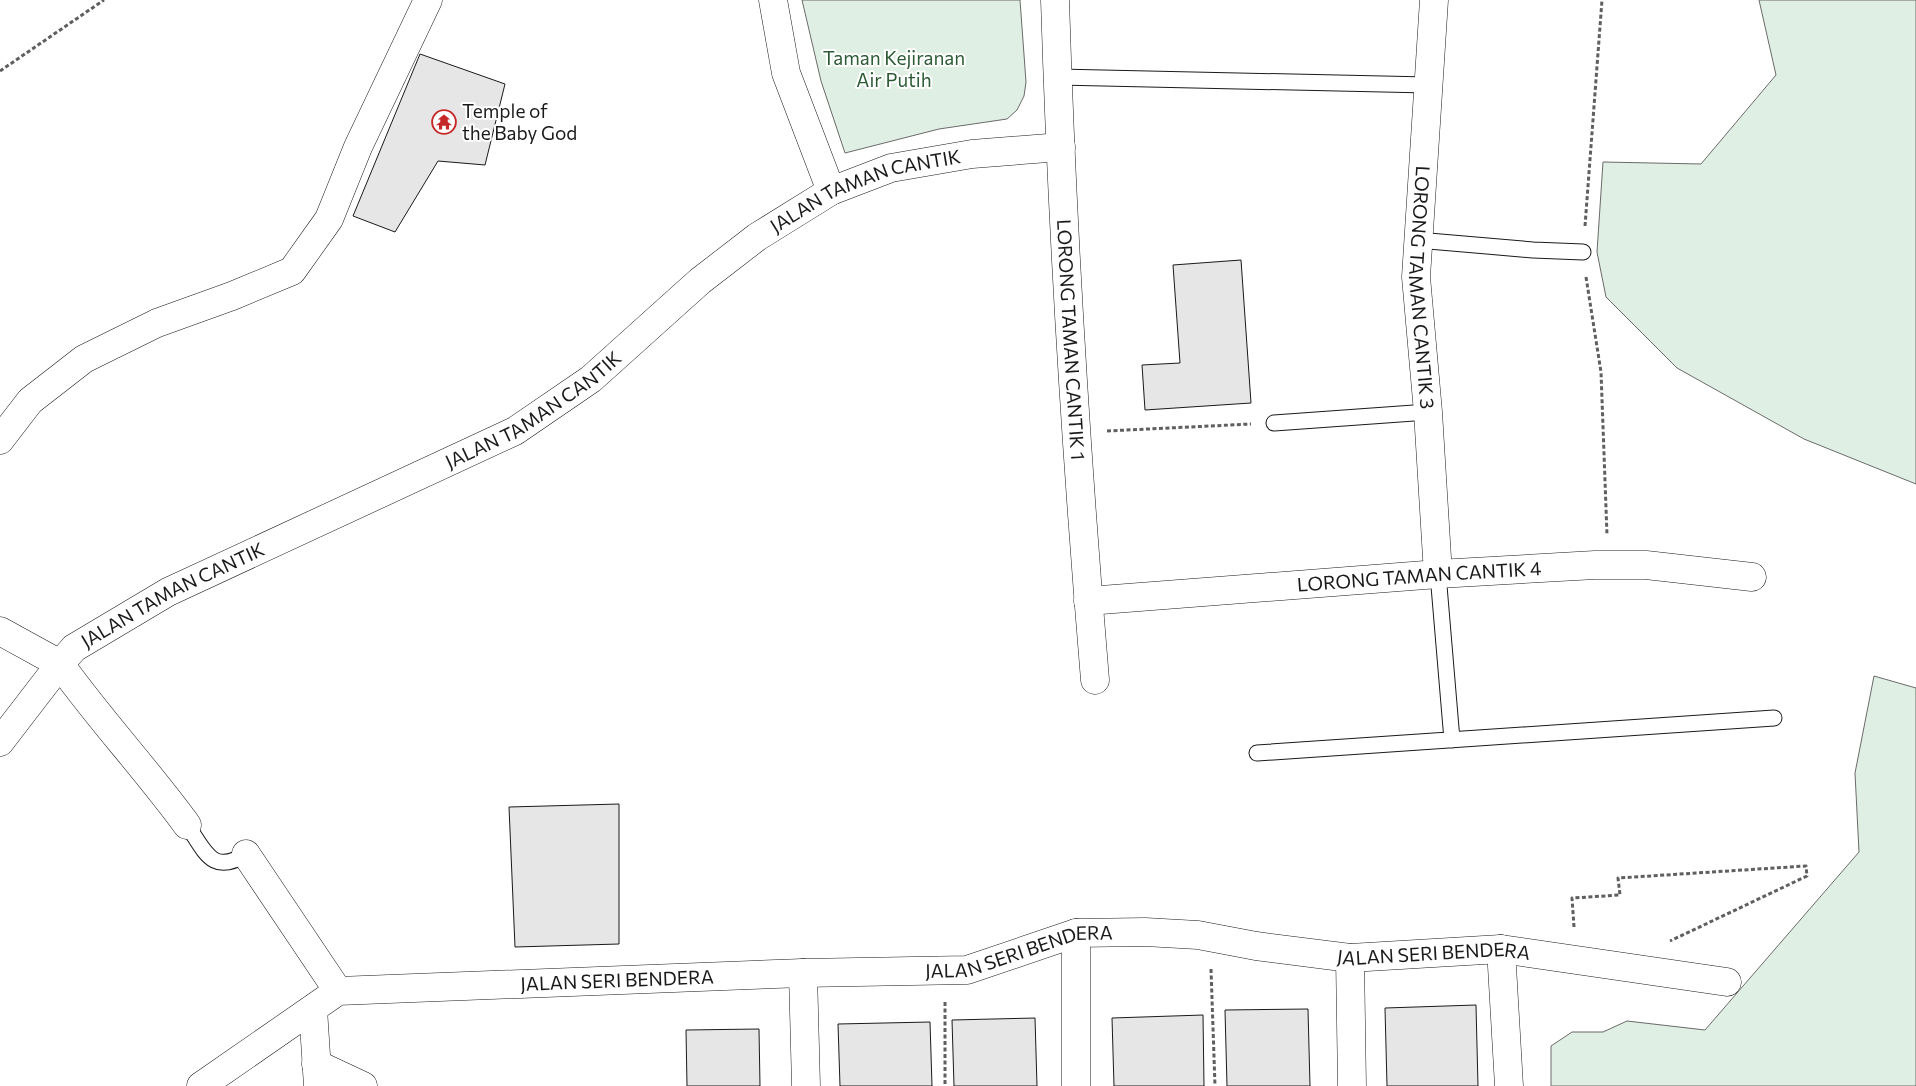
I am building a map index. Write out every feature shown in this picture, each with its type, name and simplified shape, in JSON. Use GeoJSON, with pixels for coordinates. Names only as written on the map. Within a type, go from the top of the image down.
{"type":"FeatureCollection","features":[{"type":"Feature","properties":{"kind":"street"},"geometry":{"type":"LineString","coordinates":[[0,440],[30,401],[84,359],[157,323],[232,296],[292,271],[329,219],[358,147],[428,0]]}},
{"type":"Feature","properties":{"kind":"street"},"geometry":{"type":"LineString","coordinates":[[773,0],[786,73],[831,192]]}},
{"type":"Feature","properties":{"kind":"street","name":"LORONG TAMAN CANTIK 1"},"geometry":{"type":"LineString","coordinates":[[1055,0],[1061,147],[1088,601],[1095,680]]}},
{"type":"Feature","properties":{"kind":"street","name":"LORONG TAMAN CANTIK 3"},"geometry":{"type":"LineString","coordinates":[[1434,0],[1416,277],[1428,412],[1438,574]]}},
{"type":"Feature","properties":{"kind":"street","name":"JALAN TAMAN CANTIK"},"geometry":{"type":"LineString","coordinates":[[0,742],[74,648],[168,592],[516,431],[590,379],[700,281],[757,237],[831,192],[891,168],[972,154],[1061,147]]}},
{"type":"Feature","properties":{"kind":"street","name":"LORONG TAMAN CANTIK 4"},"geometry":{"type":"LineString","coordinates":[[1088,601],[1438,574],[1595,565],[1646,565],[1752,577]]}},
{"type":"Feature","properties":{"kind":"street"},"geometry":{"type":"LineString","coordinates":[[0,631],[60,664],[84,698],[153,779],[187,825]]}},
{"type":"Feature","properties":{"kind":"street"},"geometry":{"type":"LineString","coordinates":[[201,1086],[338,991],[246,854]]}},
{"type":"Feature","properties":{"kind":"street","name":"JALAN SERI BENDERA"},"geometry":{"type":"LineString","coordinates":[[338,991],[803,973],[967,970],[1076,933],[1145,932],[1210,937],[1350,958],[1501,949],[1727,982]]}},
{"type":"Feature","properties":{"kind":"street"},"geometry":{"type":"LineString","coordinates":[[1076,933],[1076,1086]]}},
{"type":"Feature","properties":{"kind":"street"},"geometry":{"type":"LineString","coordinates":[[1501,949],[1509,1086]]}},
{"type":"Feature","properties":{"kind":"street"},"geometry":{"type":"LineString","coordinates":[[1350,958],[1352,1086]]}},
{"type":"Feature","properties":{"kind":"street"},"geometry":{"type":"LineString","coordinates":[[803,973],[806,1086]]}},
{"type":"Feature","properties":{"kind":"street"},"geometry":{"type":"LineString","coordinates":[[313,1009],[317,1075],[363,1086]]}},
{"type":"Feature","properties":{"kind":"lane"},"geometry":{"type":"LineString","coordinates":[[1058,77],[1428,85]]}},
{"type":"Feature","properties":{"kind":"lane"},"geometry":{"type":"LineString","coordinates":[[1417,240],[1533,250],[1582,252]]}},
{"type":"Feature","properties":{"kind":"lane"},"geometry":{"type":"LineString","coordinates":[[1274,423],[1428,412]]}},
{"type":"Feature","properties":{"kind":"lane"},"geometry":{"type":"LineString","coordinates":[[1438,574],[1452,740]]}},
{"type":"Feature","properties":{"kind":"lane"},"geometry":{"type":"LineString","coordinates":[[1257,753],[1774,718]]}},
{"type":"Feature","properties":{"kind":"lane"},"geometry":{"type":"LineString","coordinates":[[187,825],[208,855],[216,862],[225,864],[246,854]]}},
{"type":"Feature","properties":{"kind":"path"},"geometry":{"type":"LineString","coordinates":[[0,71],[104,0]]}},
{"type":"Feature","properties":{"kind":"path"},"geometry":{"type":"LineString","coordinates":[[1602,0],[1582,252],[1601,372],[1607,537]]}},
{"type":"Feature","properties":{"kind":"path"},"geometry":{"type":"LineString","coordinates":[[1104,431],[1274,423]]}},
{"type":"Feature","properties":{"kind":"path"},"geometry":{"type":"LineString","coordinates":[[1576,960],[1572,898],[1620,895],[1618,878],[1806,866],[1807,876],[1663,944]]}},
{"type":"Feature","properties":{"kind":"path"},"geometry":{"type":"LineString","coordinates":[[1210,937],[1214,1086]]}},
{"type":"Feature","properties":{"kind":"path"},"geometry":{"type":"LineString","coordinates":[[944,970],[945,1086]]}},
{"type":"Feature","properties":{"kind":"green space","name":"Taman Kejiranan Air Putih"},"geometry":{"type":"Polygon","coordinates":[[[802,0],[1020,0],[1026,82],[1024,96],[1017,110],[1007,119],[939,129],[845,153],[821,81],[802,0]]]}},
{"type":"Feature","properties":{"kind":"green space"},"geometry":{"type":"Polygon","coordinates":[[[1759,0],[1916,0],[1916,484],[1804,439],[1677,368],[1606,297],[1597,252],[1603,162],[1701,164],[1776,75],[1759,0]]]}},
{"type":"Feature","properties":{"kind":"green space"},"geometry":{"type":"Polygon","coordinates":[[[1874,676],[1916,688],[1916,1086],[1551,1086],[1551,1046],[1572,1032],[1603,1032],[1627,1021],[1705,1030],[1859,852],[1855,773],[1874,676]]]}},
{"type":"Feature","properties":{"kind":"building","name":"Temple of the Baby God"},"geometry":{"type":"Polygon","coordinates":[[[420,54],[505,84],[485,165],[438,161],[395,232],[353,216],[420,54]]]}},
{"type":"Feature","properties":{"kind":"building"},"geometry":{"type":"Polygon","coordinates":[[[1241,260],[1251,403],[1145,410],[1142,365],[1180,363],[1173,265],[1241,260]]]}},
{"type":"Feature","properties":{"kind":"building"},"geometry":{"type":"Polygon","coordinates":[[[619,804],[619,944],[515,947],[509,807],[619,804]]]}},
{"type":"Feature","properties":{"kind":"building"},"geometry":{"type":"Polygon","coordinates":[[[1476,1005],[1478,1086],[1387,1086],[1385,1008],[1476,1005]]]}},
{"type":"Feature","properties":{"kind":"building"},"geometry":{"type":"Polygon","coordinates":[[[1308,1009],[1310,1086],[1227,1086],[1225,1010],[1308,1009]]]}},
{"type":"Feature","properties":{"kind":"building"},"geometry":{"type":"Polygon","coordinates":[[[1203,1015],[1204,1086],[1114,1086],[1112,1018],[1203,1015]]]}},
{"type":"Feature","properties":{"kind":"building"},"geometry":{"type":"Polygon","coordinates":[[[1035,1018],[1037,1086],[954,1086],[952,1020],[1035,1018]]]}},
{"type":"Feature","properties":{"kind":"building"},"geometry":{"type":"Polygon","coordinates":[[[930,1022],[932,1086],[840,1086],[838,1024],[930,1022]]]}},
{"type":"Feature","properties":{"kind":"building"},"geometry":{"type":"Polygon","coordinates":[[[759,1029],[760,1086],[687,1086],[686,1030],[759,1029]]]}},
{"type":"Feature","properties":{"kind":"place","name":"Temple of the Baby God"},"geometry":{"type":"Point","coordinates":[444,122]}}]}
